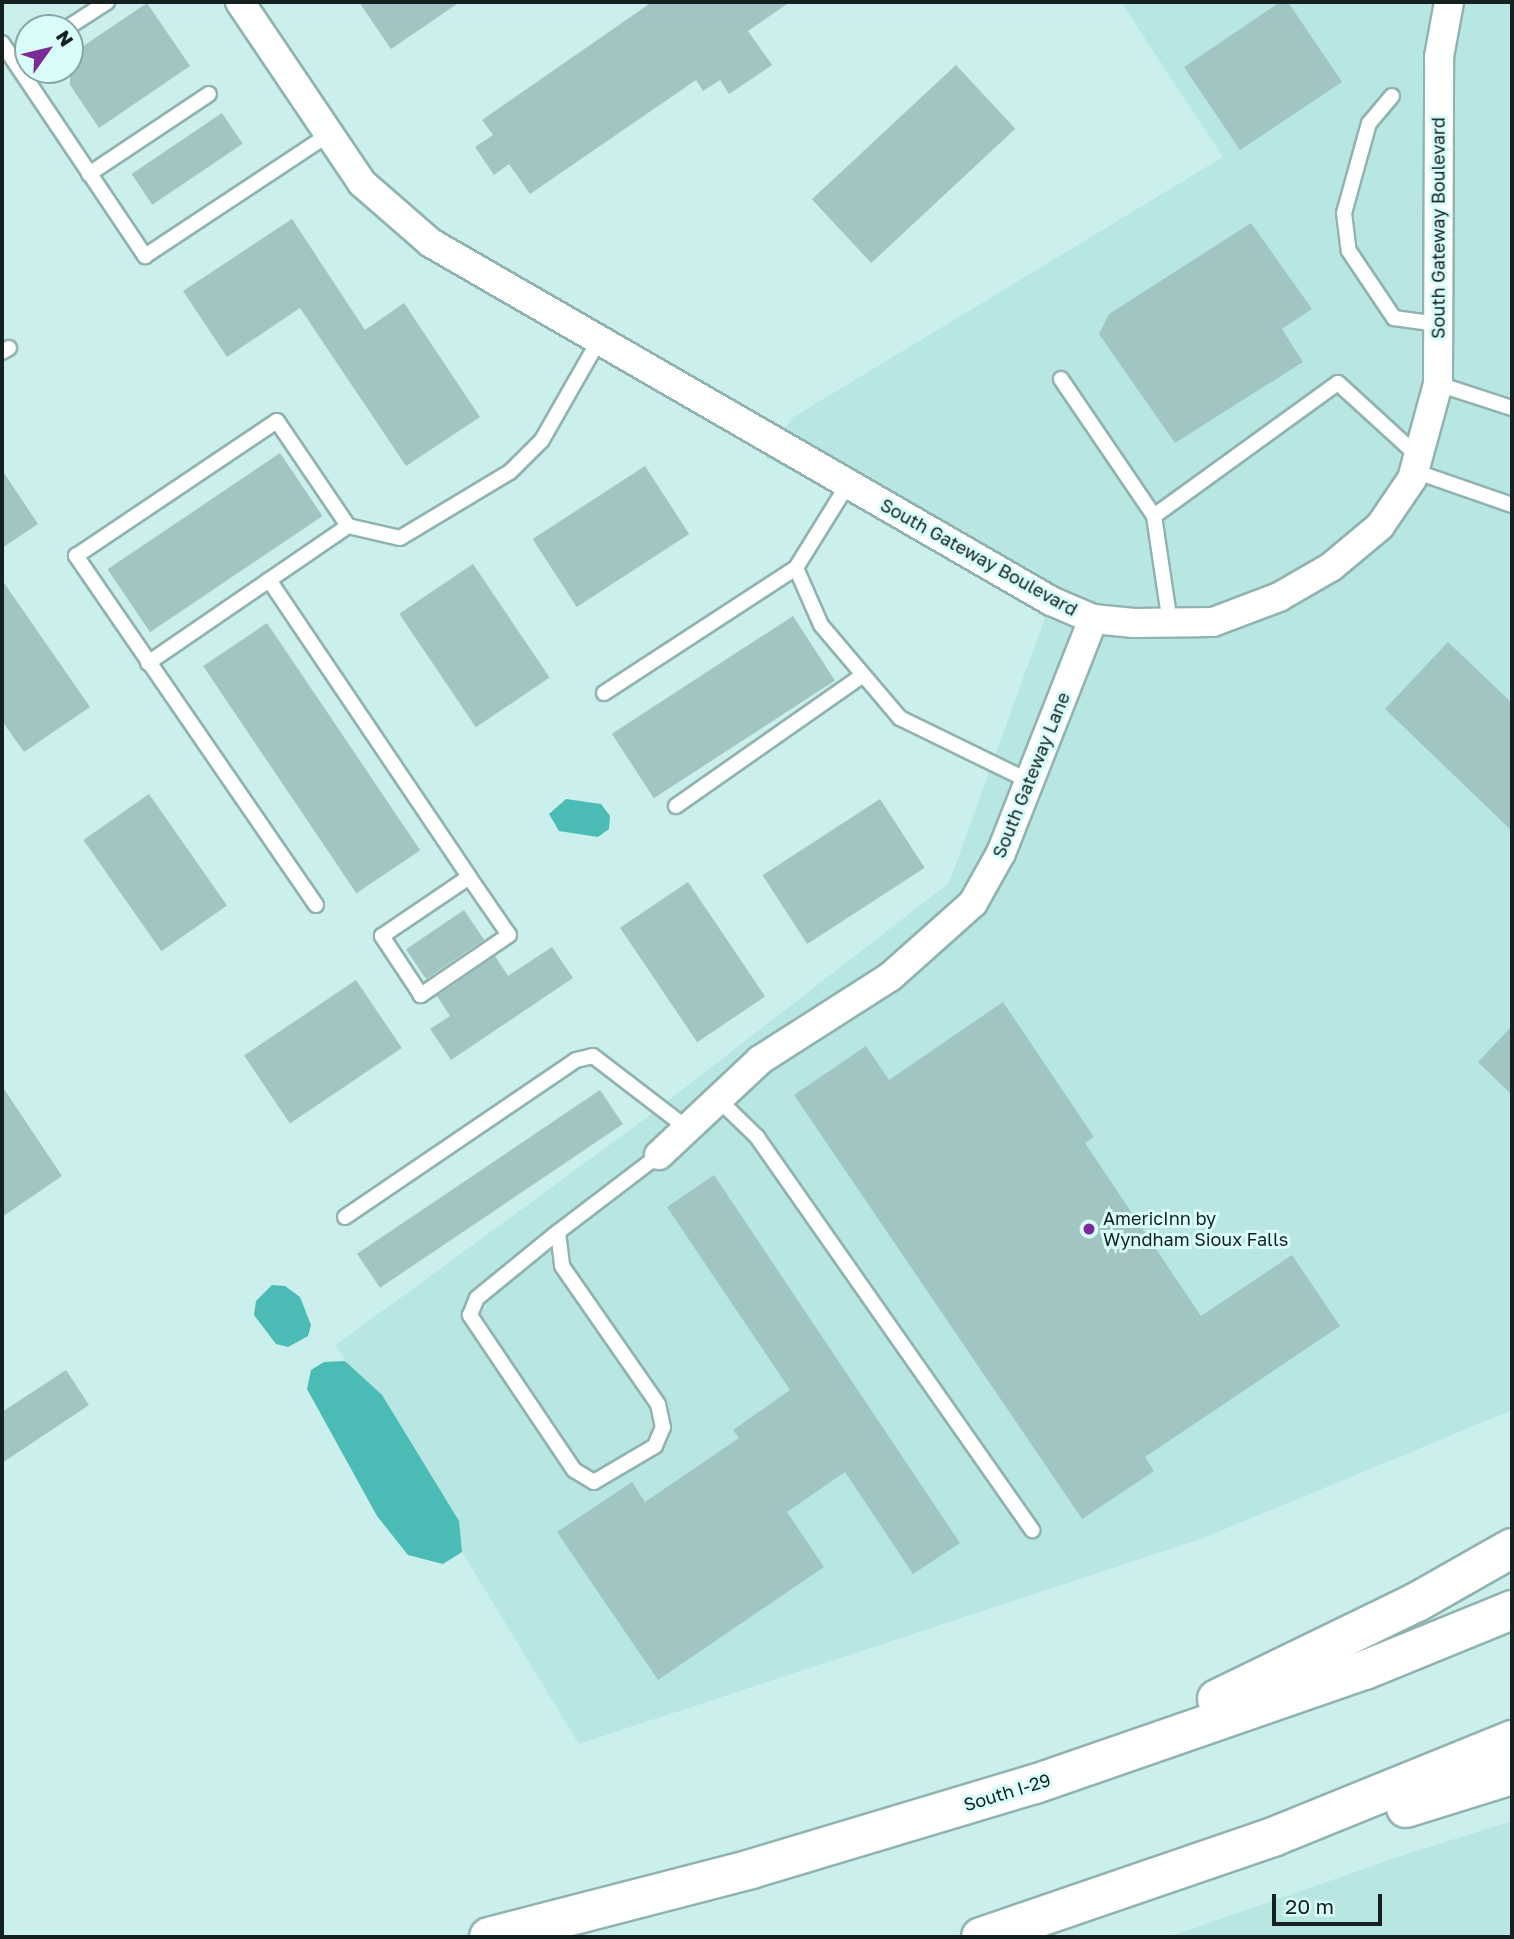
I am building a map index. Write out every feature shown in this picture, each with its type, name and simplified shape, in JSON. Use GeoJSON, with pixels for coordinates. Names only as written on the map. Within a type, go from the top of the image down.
{"type":"FeatureCollection","features":[{"type":"Feature","properties":{"kind":"highway"},"geometry":{"type":"LineString","coordinates":[[1035,1784],[1322,1650],[1512,1548]]}},
{"type":"Feature","properties":{"kind":"highway","name":"South I-29"},"geometry":{"type":"LineString","coordinates":[[489,1937],[751,1870],[1035,1784],[1365,1671],[1512,1610]]}},
{"type":"Feature","properties":{"kind":"highway"},"geometry":{"type":"LineString","coordinates":[[1019,1925],[1273,1837],[1512,1740]]}},
{"type":"Feature","properties":{"kind":"highway"},"geometry":{"type":"LineString","coordinates":[[981,1937],[1512,1775]]}},
{"type":"Feature","properties":{"kind":"street","name":"South Gateway Boulevard"},"geometry":{"type":"LineString","coordinates":[[240,2],[362,183],[431,243],[1051,601],[1093,620],[1170,623],[1213,622],[1279,597],[1331,567],[1380,526],[1416,464],[1438,384],[1439,57],[1449,2]]}},
{"type":"Feature","properties":{"kind":"street","name":"South Gateway Lane"},"geometry":{"type":"LineString","coordinates":[[659,1156],[760,1060],[890,977],[973,902],[1001,853],[1093,620]]}},
{"type":"Feature","properties":{"kind":"lane"},"geometry":{"type":"LineString","coordinates":[[84,17],[107,2]]}},
{"type":"Feature","properties":{"kind":"lane"},"geometry":{"type":"LineString","coordinates":[[2,43],[14,61]]}},
{"type":"Feature","properties":{"kind":"lane"},"geometry":{"type":"LineString","coordinates":[[29,84],[145,256],[329,134]]}},
{"type":"Feature","properties":{"kind":"lane"},"geometry":{"type":"LineString","coordinates":[[89,174],[208,94]]}},
{"type":"Feature","properties":{"kind":"lane"},"geometry":{"type":"LineString","coordinates":[[1392,96],[1368,123],[1344,213],[1349,251],[1394,318],[1438,324]]}},
{"type":"Feature","properties":{"kind":"lane"},"geometry":{"type":"LineString","coordinates":[[316,905],[76,556],[277,421],[348,526],[401,538],[510,472],[542,440],[600,340]]}},
{"type":"Feature","properties":{"kind":"lane"},"geometry":{"type":"LineString","coordinates":[[1061,379],[1154,516],[1170,623]]}},
{"type":"Feature","properties":{"kind":"lane"},"geometry":{"type":"LineString","coordinates":[[1154,516],[1338,383],[1416,464],[1512,505]]}},
{"type":"Feature","properties":{"kind":"lane"},"geometry":{"type":"LineString","coordinates":[[1438,384],[1512,408]]}},
{"type":"Feature","properties":{"kind":"lane"},"geometry":{"type":"LineString","coordinates":[[604,693],[796,568],[848,484]]}},
{"type":"Feature","properties":{"kind":"lane"},"geometry":{"type":"LineString","coordinates":[[148,663],[348,526]]}},
{"type":"Feature","properties":{"kind":"lane"},"geometry":{"type":"LineString","coordinates":[[796,568],[821,625],[900,718],[1029,781]]}},
{"type":"Feature","properties":{"kind":"lane"},"geometry":{"type":"LineString","coordinates":[[269,580],[509,935],[421,995],[382,936],[469,877]]}},
{"type":"Feature","properties":{"kind":"lane"},"geometry":{"type":"LineString","coordinates":[[676,806],[863,675]]}},
{"type":"Feature","properties":{"kind":"lane"},"geometry":{"type":"LineString","coordinates":[[345,1217],[585,1058],[610,1064],[688,1129]]}},
{"type":"Feature","properties":{"kind":"lane"},"geometry":{"type":"LineString","coordinates":[[719,1100],[757,1137],[1032,1530]]}},
{"type":"Feature","properties":{"kind":"lane"},"geometry":{"type":"LineString","coordinates":[[558,1232],[562,1266],[658,1405],[663,1427],[656,1446],[613,1475],[594,1482],[574,1470],[476,1330],[470,1315],[477,1298],[558,1232],[659,1156]]}},
{"type":"Feature","properties":{"kind":"shaded area"},"geometry":{"type":"Polygon","coordinates":[[[1121,2],[1512,2],[1512,1410],[1201,1539],[579,1744],[336,1345],[638,1124],[949,883],[1051,601],[765,457],[792,418],[1223,157],[1121,2]]]}},
{"type":"Feature","properties":{"kind":"shaded area"},"geometry":{"type":"Polygon","coordinates":[[[1512,1821],[1512,1937],[1169,1937],[1401,1856],[1512,1821]]]}},
{"type":"Feature","properties":{"kind":"water"},"geometry":{"type":"Polygon","coordinates":[[[566,799],[601,804],[610,816],[609,829],[598,837],[559,831],[549,814],[566,799]]]}},
{"type":"Feature","properties":{"kind":"water"},"geometry":{"type":"Polygon","coordinates":[[[272,1285],[285,1286],[300,1297],[311,1325],[308,1336],[288,1347],[276,1344],[254,1315],[256,1301],[272,1285]]]}},
{"type":"Feature","properties":{"kind":"water"},"geometry":{"type":"Polygon","coordinates":[[[345,1361],[382,1395],[459,1521],[462,1552],[443,1564],[408,1555],[377,1516],[307,1389],[311,1370],[324,1362],[345,1361]]]}},
{"type":"Feature","properties":{"kind":"building"},"geometry":{"type":"Polygon","coordinates":[[[359,2],[460,2],[391,49],[359,2]]]}},
{"type":"Feature","properties":{"kind":"building"},"geometry":{"type":"Polygon","coordinates":[[[652,2],[790,2],[748,31],[772,65],[729,94],[720,80],[703,91],[696,80],[530,194],[509,164],[494,175],[475,147],[493,135],[482,120],[652,2]]]}},
{"type":"Feature","properties":{"kind":"building"},"geometry":{"type":"Polygon","coordinates":[[[1280,2],[1288,2],[1342,82],[1240,150],[1184,67],[1280,2]]]}},
{"type":"Feature","properties":{"kind":"building"},"geometry":{"type":"Polygon","coordinates":[[[147,3],[190,66],[99,128],[70,85],[84,84],[84,46],[147,3]]]}},
{"type":"Feature","properties":{"kind":"building"},"geometry":{"type":"Polygon","coordinates":[[[956,65],[1015,129],[871,263],[812,199],[956,65]]]}},
{"type":"Feature","properties":{"kind":"building"},"geometry":{"type":"Polygon","coordinates":[[[222,113],[243,144],[152,205],[132,174],[222,113]]]}},
{"type":"Feature","properties":{"kind":"building"},"geometry":{"type":"Polygon","coordinates":[[[292,219],[365,330],[404,303],[480,417],[406,466],[300,308],[227,357],[183,291],[292,219]]]}},
{"type":"Feature","properties":{"kind":"building"},"geometry":{"type":"Polygon","coordinates":[[[1251,223],[1312,309],[1282,329],[1303,362],[1175,443],[1099,334],[1109,314],[1251,223]]]}},
{"type":"Feature","properties":{"kind":"building"},"geometry":{"type":"Polygon","coordinates":[[[280,453],[322,516],[150,632],[108,569],[280,453]]]}},
{"type":"Feature","properties":{"kind":"building"},"geometry":{"type":"Polygon","coordinates":[[[645,466],[689,534],[577,607],[533,539],[645,466]]]}},
{"type":"Feature","properties":{"kind":"building"},"geometry":{"type":"Polygon","coordinates":[[[2,470],[38,524],[2,548],[2,470]]]}},
{"type":"Feature","properties":{"kind":"building"},"geometry":{"type":"Polygon","coordinates":[[[473,564],[550,678],[476,727],[399,614],[473,564]]]}},
{"type":"Feature","properties":{"kind":"building"},"geometry":{"type":"Polygon","coordinates":[[[2,580],[90,707],[24,752],[2,721],[2,580]]]}},
{"type":"Feature","properties":{"kind":"building"},"geometry":{"type":"Polygon","coordinates":[[[793,616],[835,681],[654,798],[612,734],[793,616]]]}},
{"type":"Feature","properties":{"kind":"building"},"geometry":{"type":"Polygon","coordinates":[[[267,623],[420,850],[356,893],[203,666],[267,623]]]}},
{"type":"Feature","properties":{"kind":"building"},"geometry":{"type":"Polygon","coordinates":[[[1448,642],[1512,703],[1512,831],[1385,709],[1448,642]]]}},
{"type":"Feature","properties":{"kind":"building"},"geometry":{"type":"Polygon","coordinates":[[[149,794],[227,905],[161,951],[83,840],[149,794]]]}},
{"type":"Feature","properties":{"kind":"building"},"geometry":{"type":"Polygon","coordinates":[[[880,799],[925,868],[807,944],[763,875],[880,799]]]}},
{"type":"Feature","properties":{"kind":"building"},"geometry":{"type":"Polygon","coordinates":[[[688,882],[765,996],[697,1042],[620,928],[688,882]]]}},
{"type":"Feature","properties":{"kind":"building"},"geometry":{"type":"Polygon","coordinates":[[[464,910],[484,940],[426,979],[406,949],[464,910]]]}},
{"type":"Feature","properties":{"kind":"building"},"geometry":{"type":"Polygon","coordinates":[[[552,947],[573,978],[451,1060],[430,1029],[450,1016],[437,996],[495,956],[508,976],[552,947]]]}},
{"type":"Feature","properties":{"kind":"building"},"geometry":{"type":"Polygon","coordinates":[[[356,980],[402,1048],[290,1123],[244,1055],[356,980]]]}},
{"type":"Feature","properties":{"kind":"building"},"geometry":{"type":"Polygon","coordinates":[[[1003,1002],[1094,1137],[1085,1143],[1201,1316],[1292,1255],[1340,1326],[1145,1457],[1154,1471],[1082,1519],[794,1095],[866,1046],[889,1080],[1003,1002]]]}},
{"type":"Feature","properties":{"kind":"building"},"geometry":{"type":"Polygon","coordinates":[[[1512,1026],[1512,1095],[1478,1062],[1512,1026]]]}},
{"type":"Feature","properties":{"kind":"building"},"geometry":{"type":"Polygon","coordinates":[[[2,1086],[62,1176],[2,1217],[2,1086]]]}},
{"type":"Feature","properties":{"kind":"building"},"geometry":{"type":"Polygon","coordinates":[[[600,1090],[623,1124],[380,1288],[357,1254],[600,1090]]]}},
{"type":"Feature","properties":{"kind":"building"},"geometry":{"type":"Polygon","coordinates":[[[714,1175],[960,1543],[913,1574],[845,1472],[787,1512],[824,1567],[658,1680],[557,1532],[632,1482],[645,1502],[739,1438],[733,1430],[790,1390],[667,1207],[714,1175]]]}},
{"type":"Feature","properties":{"kind":"building"},"geometry":{"type":"Polygon","coordinates":[[[66,1370],[89,1405],[2,1463],[2,1412],[66,1370]]]}},
{"type":"Feature","properties":{"kind":"place","name":"AmericInn by Wyndham Sioux Falls"},"geometry":{"type":"Point","coordinates":[1089,1229]}}]}
